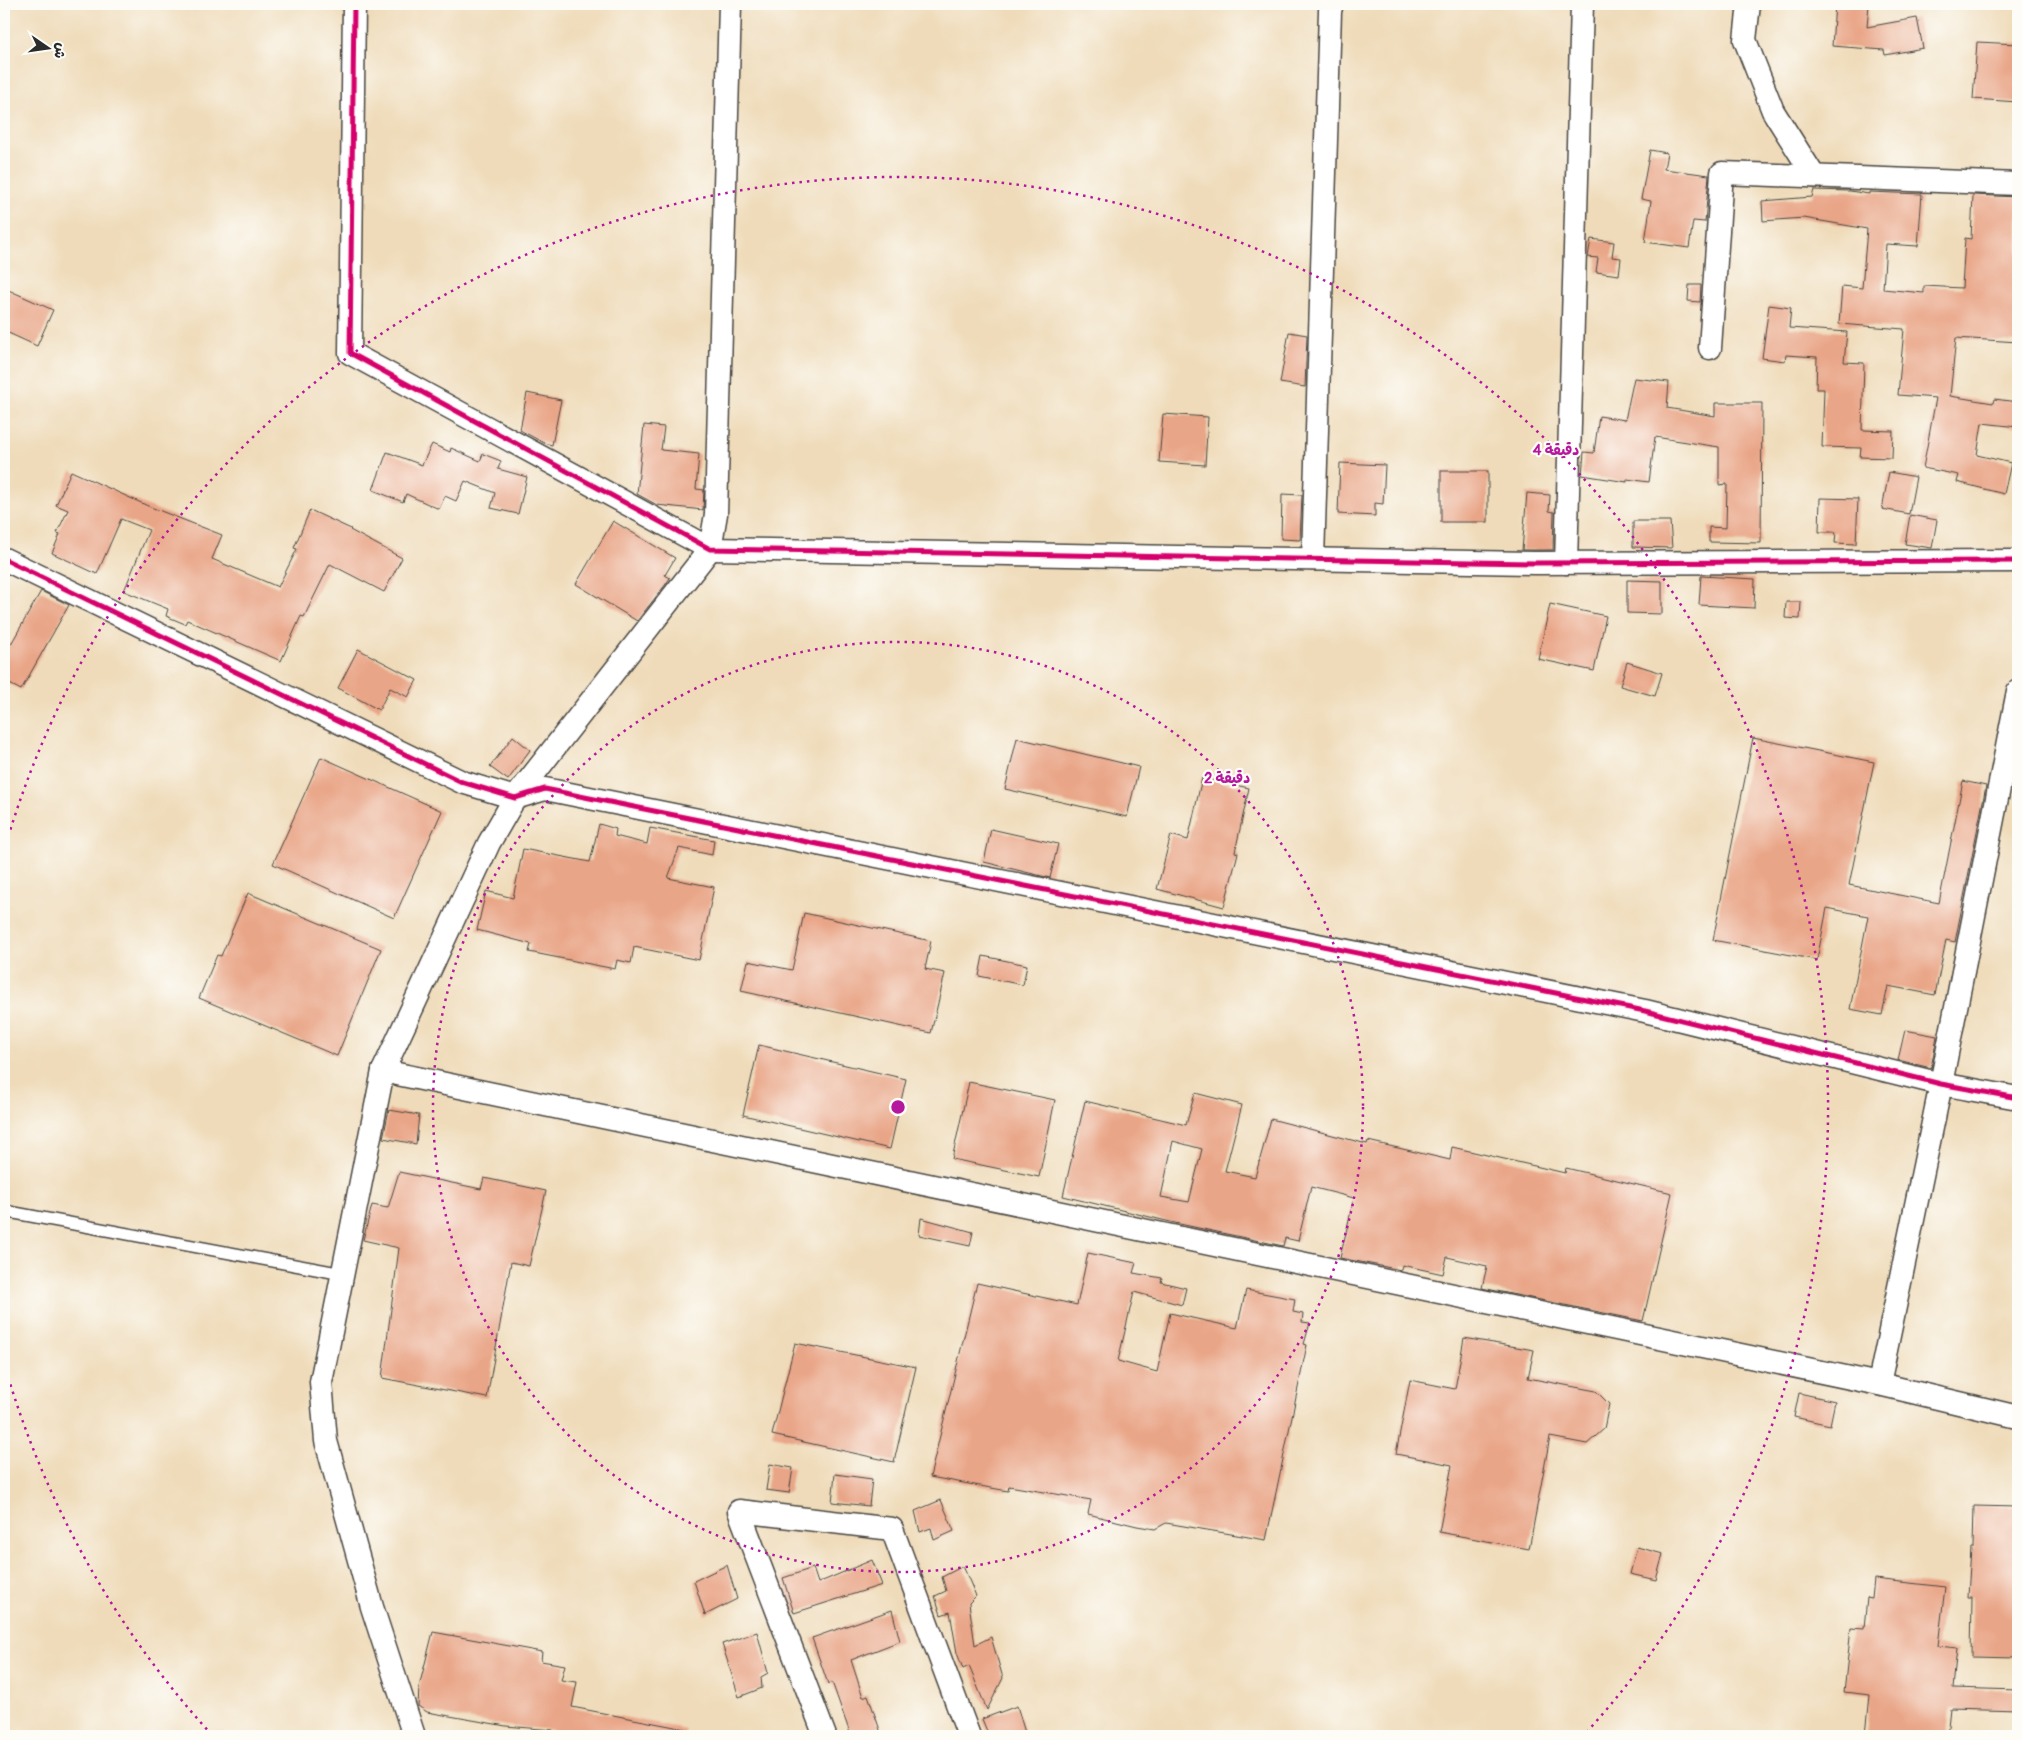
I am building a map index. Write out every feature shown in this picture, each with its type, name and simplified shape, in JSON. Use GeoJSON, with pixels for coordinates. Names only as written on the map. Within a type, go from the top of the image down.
{"type":"FeatureCollection","features":[{"type":"Feature","properties":{"kind":"street"},"geometry":{"type":"LineString","coordinates":[[354,4],[350,353],[710,549],[1566,563],[2018,561]]}},
{"type":"Feature","properties":{"kind":"street"},"geometry":{"type":"LineString","coordinates":[[414,1736],[372,1607],[326,1441],[321,1382],[383,1071],[489,842],[515,798],[710,549],[716,514],[730,4]]}},
{"type":"Feature","properties":{"kind":"street"},"geometry":{"type":"LineString","coordinates":[[1313,559],[1320,272],[1330,11],[1332,4]]}},
{"type":"Feature","properties":{"kind":"street"},"geometry":{"type":"LineString","coordinates":[[1566,563],[1582,4]]}},
{"type":"Feature","properties":{"kind":"street"},"geometry":{"type":"LineString","coordinates":[[1749,4],[1745,40],[1773,111],[1814,176]]}},
{"type":"Feature","properties":{"kind":"street"},"geometry":{"type":"LineString","coordinates":[[1710,348],[1722,173],[2018,184]]}},
{"type":"Feature","properties":{"kind":"street"},"geometry":{"type":"LineString","coordinates":[[5,563],[462,782],[515,798],[545,789],[1645,1011],[1941,1084],[2018,1098]]}},
{"type":"Feature","properties":{"kind":"street"},"geometry":{"type":"LineString","coordinates":[[1879,1384],[1941,1084],[2018,692]]}},
{"type":"Feature","properties":{"kind":"street"},"geometry":{"type":"LineString","coordinates":[[383,1071],[1879,1384],[2018,1417]]}},
{"type":"Feature","properties":{"kind":"street"},"geometry":{"type":"LineString","coordinates":[[826,1736],[740,1511],[892,1530],[969,1736]]}},
{"type":"Feature","properties":{"kind":"lane"},"geometry":{"type":"LineString","coordinates":[[4,1211],[343,1274]]}},
{"type":"Feature","properties":{"kind":"building"},"geometry":{"type":"Polygon","coordinates":[[[1835,4],[1869,4],[1867,27],[1917,18],[1923,48],[1885,55],[1884,50],[1832,46],[1835,4]]]}},
{"type":"Feature","properties":{"kind":"building"},"geometry":{"type":"Polygon","coordinates":[[[1977,42],[2018,44],[2018,102],[1973,99],[1977,42]]]}},
{"type":"Feature","properties":{"kind":"building"},"geometry":{"type":"Polygon","coordinates":[[[1650,150],[1667,153],[1664,169],[1709,175],[1705,222],[1693,221],[1689,248],[1645,242],[1651,201],[1641,199],[1650,150]]]}},
{"type":"Feature","properties":{"kind":"building"},"geometry":{"type":"Polygon","coordinates":[[[1814,190],[1850,191],[1869,194],[1869,192],[1922,194],[1918,246],[1886,244],[1883,289],[1924,293],[1924,286],[1962,288],[1965,238],[1971,239],[1973,195],[2018,197],[2018,342],[1956,338],[1950,396],[1993,403],[1994,399],[2018,402],[2018,427],[1982,423],[1977,455],[2011,463],[2004,494],[1957,482],[1959,475],[1923,468],[1936,398],[1898,395],[1904,329],[1839,324],[1842,286],[1862,288],[1867,229],[1804,218],[1763,221],[1762,201],[1812,197],[1814,190]]]}},
{"type":"Feature","properties":{"kind":"building"},"geometry":{"type":"Polygon","coordinates":[[[1591,239],[1614,242],[1612,257],[1621,258],[1619,275],[1596,272],[1598,258],[1588,257],[1591,239]]]}},
{"type":"Feature","properties":{"kind":"building"},"geometry":{"type":"Polygon","coordinates":[[[1689,285],[1701,285],[1700,302],[1688,301],[1689,285]]]}},
{"type":"Feature","properties":{"kind":"building"},"geometry":{"type":"Polygon","coordinates":[[[4,288],[53,310],[37,346],[4,331],[4,288]]]}},
{"type":"Feature","properties":{"kind":"building"},"geometry":{"type":"Polygon","coordinates":[[[1769,305],[1791,308],[1789,328],[1847,332],[1844,362],[1864,363],[1862,430],[1893,431],[1892,458],[1860,457],[1861,448],[1822,447],[1824,389],[1816,389],[1817,357],[1786,355],[1785,361],[1762,358],[1769,305]]]}},
{"type":"Feature","properties":{"kind":"building"},"geometry":{"type":"Polygon","coordinates":[[[1289,332],[1307,335],[1305,387],[1280,383],[1289,332]]]}},
{"type":"Feature","properties":{"kind":"building"},"geometry":{"type":"Polygon","coordinates":[[[1634,378],[1669,382],[1667,408],[1715,416],[1715,403],[1762,403],[1761,543],[1709,542],[1709,527],[1726,528],[1727,484],[1719,485],[1719,447],[1655,437],[1649,482],[1627,479],[1627,482],[1582,475],[1584,452],[1594,453],[1599,416],[1625,420],[1634,378]]]}},
{"type":"Feature","properties":{"kind":"building"},"geometry":{"type":"Polygon","coordinates":[[[527,393],[561,400],[552,445],[544,443],[520,430],[527,393]]]}},
{"type":"Feature","properties":{"kind":"building"},"geometry":{"type":"Polygon","coordinates":[[[1163,414],[1208,417],[1205,465],[1159,462],[1163,414]]]}},
{"type":"Feature","properties":{"kind":"building"},"geometry":{"type":"Polygon","coordinates":[[[644,425],[664,427],[661,450],[699,454],[696,489],[704,490],[703,510],[657,505],[637,494],[644,425]]]}},
{"type":"Feature","properties":{"kind":"building"},"geometry":{"type":"Polygon","coordinates":[[[432,444],[450,452],[451,448],[480,461],[483,454],[501,461],[498,469],[527,477],[518,514],[491,508],[495,493],[465,481],[456,501],[445,496],[439,509],[406,494],[403,502],[373,490],[387,452],[422,465],[432,444]]]}},
{"type":"Feature","properties":{"kind":"building"},"geometry":{"type":"Polygon","coordinates":[[[1340,463],[1385,465],[1383,504],[1375,503],[1375,516],[1338,514],[1340,463]]]}},
{"type":"Feature","properties":{"kind":"building"},"geometry":{"type":"Polygon","coordinates":[[[71,471],[148,506],[222,535],[212,559],[278,587],[297,549],[294,548],[310,510],[351,529],[402,558],[384,592],[330,564],[304,617],[301,616],[281,661],[187,620],[185,624],[166,616],[168,609],[124,591],[149,530],[121,519],[97,574],[52,553],[60,534],[57,533],[68,510],[56,505],[71,471]]]}},
{"type":"Feature","properties":{"kind":"building"},"geometry":{"type":"Polygon","coordinates":[[[1441,471],[1488,471],[1488,522],[1441,522],[1441,471]]]}},
{"type":"Feature","properties":{"kind":"building"},"geometry":{"type":"Polygon","coordinates":[[[1889,472],[1916,477],[1909,514],[1882,509],[1889,472]]]}},
{"type":"Feature","properties":{"kind":"building"},"geometry":{"type":"Polygon","coordinates":[[[1527,493],[1550,495],[1549,511],[1554,512],[1553,550],[1522,550],[1527,493]]]}},
{"type":"Feature","properties":{"kind":"building"},"geometry":{"type":"Polygon","coordinates":[[[1282,494],[1302,495],[1300,540],[1281,539],[1282,494]]]}},
{"type":"Feature","properties":{"kind":"building"},"geometry":{"type":"Polygon","coordinates":[[[1820,498],[1858,499],[1856,544],[1835,543],[1836,532],[1819,532],[1820,498]]]}},
{"type":"Feature","properties":{"kind":"building"},"geometry":{"type":"Polygon","coordinates":[[[1910,515],[1937,520],[1932,548],[1905,544],[1910,515]]]}},
{"type":"Feature","properties":{"kind":"building"},"geometry":{"type":"Polygon","coordinates":[[[613,521],[675,558],[665,575],[670,578],[637,621],[576,584],[613,521]]]}},
{"type":"Feature","properties":{"kind":"building"},"geometry":{"type":"Polygon","coordinates":[[[1633,521],[1670,521],[1672,548],[1633,547],[1633,521]]]}},
{"type":"Feature","properties":{"kind":"building"},"geometry":{"type":"Polygon","coordinates":[[[1701,576],[1755,579],[1754,608],[1699,605],[1701,576]]]}},
{"type":"Feature","properties":{"kind":"building"},"geometry":{"type":"Polygon","coordinates":[[[1627,580],[1662,581],[1662,614],[1627,613],[1627,580]]]}},
{"type":"Feature","properties":{"kind":"building"},"geometry":{"type":"Polygon","coordinates":[[[41,591],[69,605],[21,690],[4,681],[4,640],[11,644],[41,591]]]}},
{"type":"Feature","properties":{"kind":"building"},"geometry":{"type":"Polygon","coordinates":[[[1786,602],[1801,602],[1800,619],[1785,618],[1786,602]]]}},
{"type":"Feature","properties":{"kind":"building"},"geometry":{"type":"Polygon","coordinates":[[[1550,604],[1606,616],[1594,671],[1538,659],[1550,604]]]}},
{"type":"Feature","properties":{"kind":"building"},"geometry":{"type":"Polygon","coordinates":[[[358,649],[417,680],[408,697],[390,688],[379,710],[338,688],[358,649]]]}},
{"type":"Feature","properties":{"kind":"building"},"geometry":{"type":"Polygon","coordinates":[[[1627,662],[1662,673],[1655,696],[1620,686],[1627,662]]]}},
{"type":"Feature","properties":{"kind":"building"},"geometry":{"type":"Polygon","coordinates":[[[513,736],[530,750],[508,780],[490,767],[513,736]]]}},
{"type":"Feature","properties":{"kind":"building"},"geometry":{"type":"Polygon","coordinates":[[[1017,738],[1139,767],[1127,817],[1005,789],[1017,738]]]}},
{"type":"Feature","properties":{"kind":"building"},"geometry":{"type":"Polygon","coordinates":[[[1753,738],[1874,762],[1849,885],[1939,903],[1963,781],[1986,786],[1955,942],[1946,940],[1935,995],[1888,986],[1882,1015],[1850,1009],[1868,916],[1827,908],[1817,960],[1713,940],[1753,738]]]}},
{"type":"Feature","properties":{"kind":"building"},"geometry":{"type":"Polygon","coordinates":[[[321,757],[442,811],[394,918],[273,864],[321,757]]]}},
{"type":"Feature","properties":{"kind":"building"},"geometry":{"type":"Polygon","coordinates":[[[1202,778],[1249,788],[1235,852],[1238,853],[1224,907],[1157,889],[1171,835],[1188,840],[1202,778]]]}},
{"type":"Feature","properties":{"kind":"building"},"geometry":{"type":"Polygon","coordinates":[[[599,824],[616,829],[615,836],[647,844],[650,828],[714,840],[712,855],[679,848],[668,878],[714,887],[699,960],[634,947],[631,963],[617,960],[615,969],[529,952],[531,944],[477,930],[486,891],[513,898],[523,849],[590,862],[599,824]]]}},
{"type":"Feature","properties":{"kind":"building"},"geometry":{"type":"Polygon","coordinates":[[[991,829],[1058,844],[1050,878],[984,862],[991,829]]]}},
{"type":"Feature","properties":{"kind":"building"},"geometry":{"type":"Polygon","coordinates":[[[248,893],[381,949],[337,1056],[199,998],[217,955],[221,956],[248,893]]]}},
{"type":"Feature","properties":{"kind":"building"},"geometry":{"type":"Polygon","coordinates":[[[804,913],[931,941],[925,969],[945,973],[931,1033],[741,991],[748,961],[792,970],[804,913]]]}},
{"type":"Feature","properties":{"kind":"building"},"geometry":{"type":"Polygon","coordinates":[[[983,956],[1027,965],[1023,985],[979,976],[983,956]]]}},
{"type":"Feature","properties":{"kind":"building"},"geometry":{"type":"Polygon","coordinates":[[[1905,1030],[1937,1036],[1931,1068],[1898,1060],[1905,1030]]]}},
{"type":"Feature","properties":{"kind":"building"},"geometry":{"type":"Polygon","coordinates":[[[759,1045],[906,1079],[890,1149],[743,1115],[759,1045]]]}},
{"type":"Feature","properties":{"kind":"building"},"geometry":{"type":"Polygon","coordinates":[[[969,1082],[1055,1100],[1039,1177],[952,1159],[969,1082]]]}},
{"type":"Feature","properties":{"kind":"building"},"geometry":{"type":"Polygon","coordinates":[[[1195,1093],[1242,1105],[1225,1171],[1255,1177],[1271,1119],[1367,1144],[1368,1141],[1450,1160],[1452,1147],[1565,1173],[1566,1168],[1672,1193],[1643,1321],[1482,1288],[1487,1266],[1447,1257],[1443,1274],[1402,1265],[1401,1270],[1340,1258],[1354,1198],[1311,1187],[1298,1241],[1285,1238],[1283,1246],[1175,1223],[1063,1196],[1085,1101],[1186,1125],[1195,1093]],[[1173,1141],[1161,1197],[1189,1202],[1202,1149],[1173,1141]]]}},
{"type":"Feature","properties":{"kind":"building"},"geometry":{"type":"Polygon","coordinates":[[[389,1110],[419,1115],[416,1144],[383,1138],[389,1110]]]}},
{"type":"Feature","properties":{"kind":"building"},"geometry":{"type":"Polygon","coordinates":[[[399,1172],[481,1189],[484,1178],[546,1191],[529,1266],[511,1262],[487,1398],[382,1378],[399,1248],[363,1240],[372,1205],[388,1208],[399,1172]]]}},
{"type":"Feature","properties":{"kind":"building"},"geometry":{"type":"Polygon","coordinates":[[[921,1218],[973,1232],[970,1246],[919,1235],[921,1218]]]}},
{"type":"Feature","properties":{"kind":"building"},"geometry":{"type":"Polygon","coordinates":[[[1088,1253],[1136,1263],[1133,1273],[1162,1278],[1161,1282],[1186,1288],[1182,1305],[1134,1292],[1118,1361],[1157,1372],[1170,1313],[1237,1328],[1246,1290],[1295,1299],[1293,1312],[1303,1314],[1302,1322],[1310,1323],[1304,1344],[1307,1345],[1266,1540],[1166,1523],[1155,1529],[1137,1526],[1088,1514],[1091,1500],[1009,1486],[1008,1491],[930,1477],[977,1283],[1077,1305],[1088,1253]]]}},
{"type":"Feature","properties":{"kind":"building"},"geometry":{"type":"Polygon","coordinates":[[[1464,1338],[1534,1350],[1528,1378],[1596,1391],[1609,1404],[1604,1429],[1587,1444],[1550,1437],[1529,1549],[1439,1532],[1452,1465],[1396,1454],[1410,1380],[1455,1389],[1464,1338]]]}},
{"type":"Feature","properties":{"kind":"building"},"geometry":{"type":"Polygon","coordinates":[[[795,1343],[916,1367],[894,1462],[772,1435],[795,1343]]]}},
{"type":"Feature","properties":{"kind":"building"},"geometry":{"type":"Polygon","coordinates":[[[1799,1393],[1835,1401],[1830,1425],[1794,1417],[1799,1393]]]}},
{"type":"Feature","properties":{"kind":"building"},"geometry":{"type":"Polygon","coordinates":[[[770,1464],[793,1468],[789,1493],[766,1490],[770,1464]]]}},
{"type":"Feature","properties":{"kind":"building"},"geometry":{"type":"Polygon","coordinates":[[[835,1474],[872,1479],[869,1506],[832,1502],[835,1474]]]}},
{"type":"Feature","properties":{"kind":"building"},"geometry":{"type":"Polygon","coordinates":[[[941,1500],[954,1531],[934,1540],[931,1528],[920,1532],[915,1511],[941,1500]]]}},
{"type":"Feature","properties":{"kind":"building"},"geometry":{"type":"Polygon","coordinates":[[[1974,1506],[2018,1507],[2018,1657],[1971,1656],[1972,1597],[1968,1597],[1971,1548],[1973,1548],[1974,1506]]]}},
{"type":"Feature","properties":{"kind":"building"},"geometry":{"type":"Polygon","coordinates":[[[1637,1547],[1663,1554],[1656,1580],[1630,1574],[1637,1547]]]}},
{"type":"Feature","properties":{"kind":"building"},"geometry":{"type":"Polygon","coordinates":[[[872,1560],[882,1585],[794,1613],[783,1578],[813,1568],[818,1583],[872,1560]]]}},
{"type":"Feature","properties":{"kind":"building"},"geometry":{"type":"Polygon","coordinates":[[[727,1565],[737,1599],[705,1615],[694,1581],[727,1565]]]}},
{"type":"Feature","properties":{"kind":"building"},"geometry":{"type":"Polygon","coordinates":[[[963,1566],[976,1596],[969,1603],[975,1645],[991,1637],[1003,1678],[987,1710],[969,1666],[963,1669],[957,1653],[950,1612],[941,1615],[935,1596],[946,1591],[942,1577],[963,1566]]]}},
{"type":"Feature","properties":{"kind":"building"},"geometry":{"type":"Polygon","coordinates":[[[1874,1579],[1945,1587],[1938,1646],[1957,1648],[1953,1688],[2018,1690],[2018,1710],[1950,1708],[1947,1736],[1886,1736],[1866,1734],[1870,1695],[1844,1692],[1851,1628],[1864,1629],[1867,1598],[1872,1599],[1874,1579]]]}},
{"type":"Feature","properties":{"kind":"building"},"geometry":{"type":"Polygon","coordinates":[[[892,1610],[900,1641],[851,1660],[863,1697],[868,1695],[882,1736],[851,1736],[832,1682],[828,1684],[812,1638],[892,1610]]]}},
{"type":"Feature","properties":{"kind":"building"},"geometry":{"type":"Polygon","coordinates":[[[433,1632],[542,1652],[541,1661],[565,1665],[561,1680],[577,1682],[572,1707],[685,1729],[685,1736],[552,1736],[553,1730],[506,1726],[427,1712],[418,1706],[419,1687],[433,1632]]]}},
{"type":"Feature","properties":{"kind":"building"},"geometry":{"type":"Polygon","coordinates":[[[757,1632],[768,1673],[761,1677],[762,1688],[739,1697],[722,1644],[757,1632]]]}},
{"type":"Feature","properties":{"kind":"building"},"geometry":{"type":"Polygon","coordinates":[[[1017,1706],[1026,1736],[989,1736],[982,1719],[1017,1706]]]}},
{"type":"Feature","properties":{"kind":"cycle path"},"geometry":{"type":"LineString","coordinates":[[354,4],[350,353],[710,549],[1535,563],[2018,561]]}},
{"type":"Feature","properties":{"kind":"cycle path"},"geometry":{"type":"LineString","coordinates":[[4,559],[462,782],[515,798],[545,789],[1645,1011],[1941,1084],[2018,1098]]}}]}
